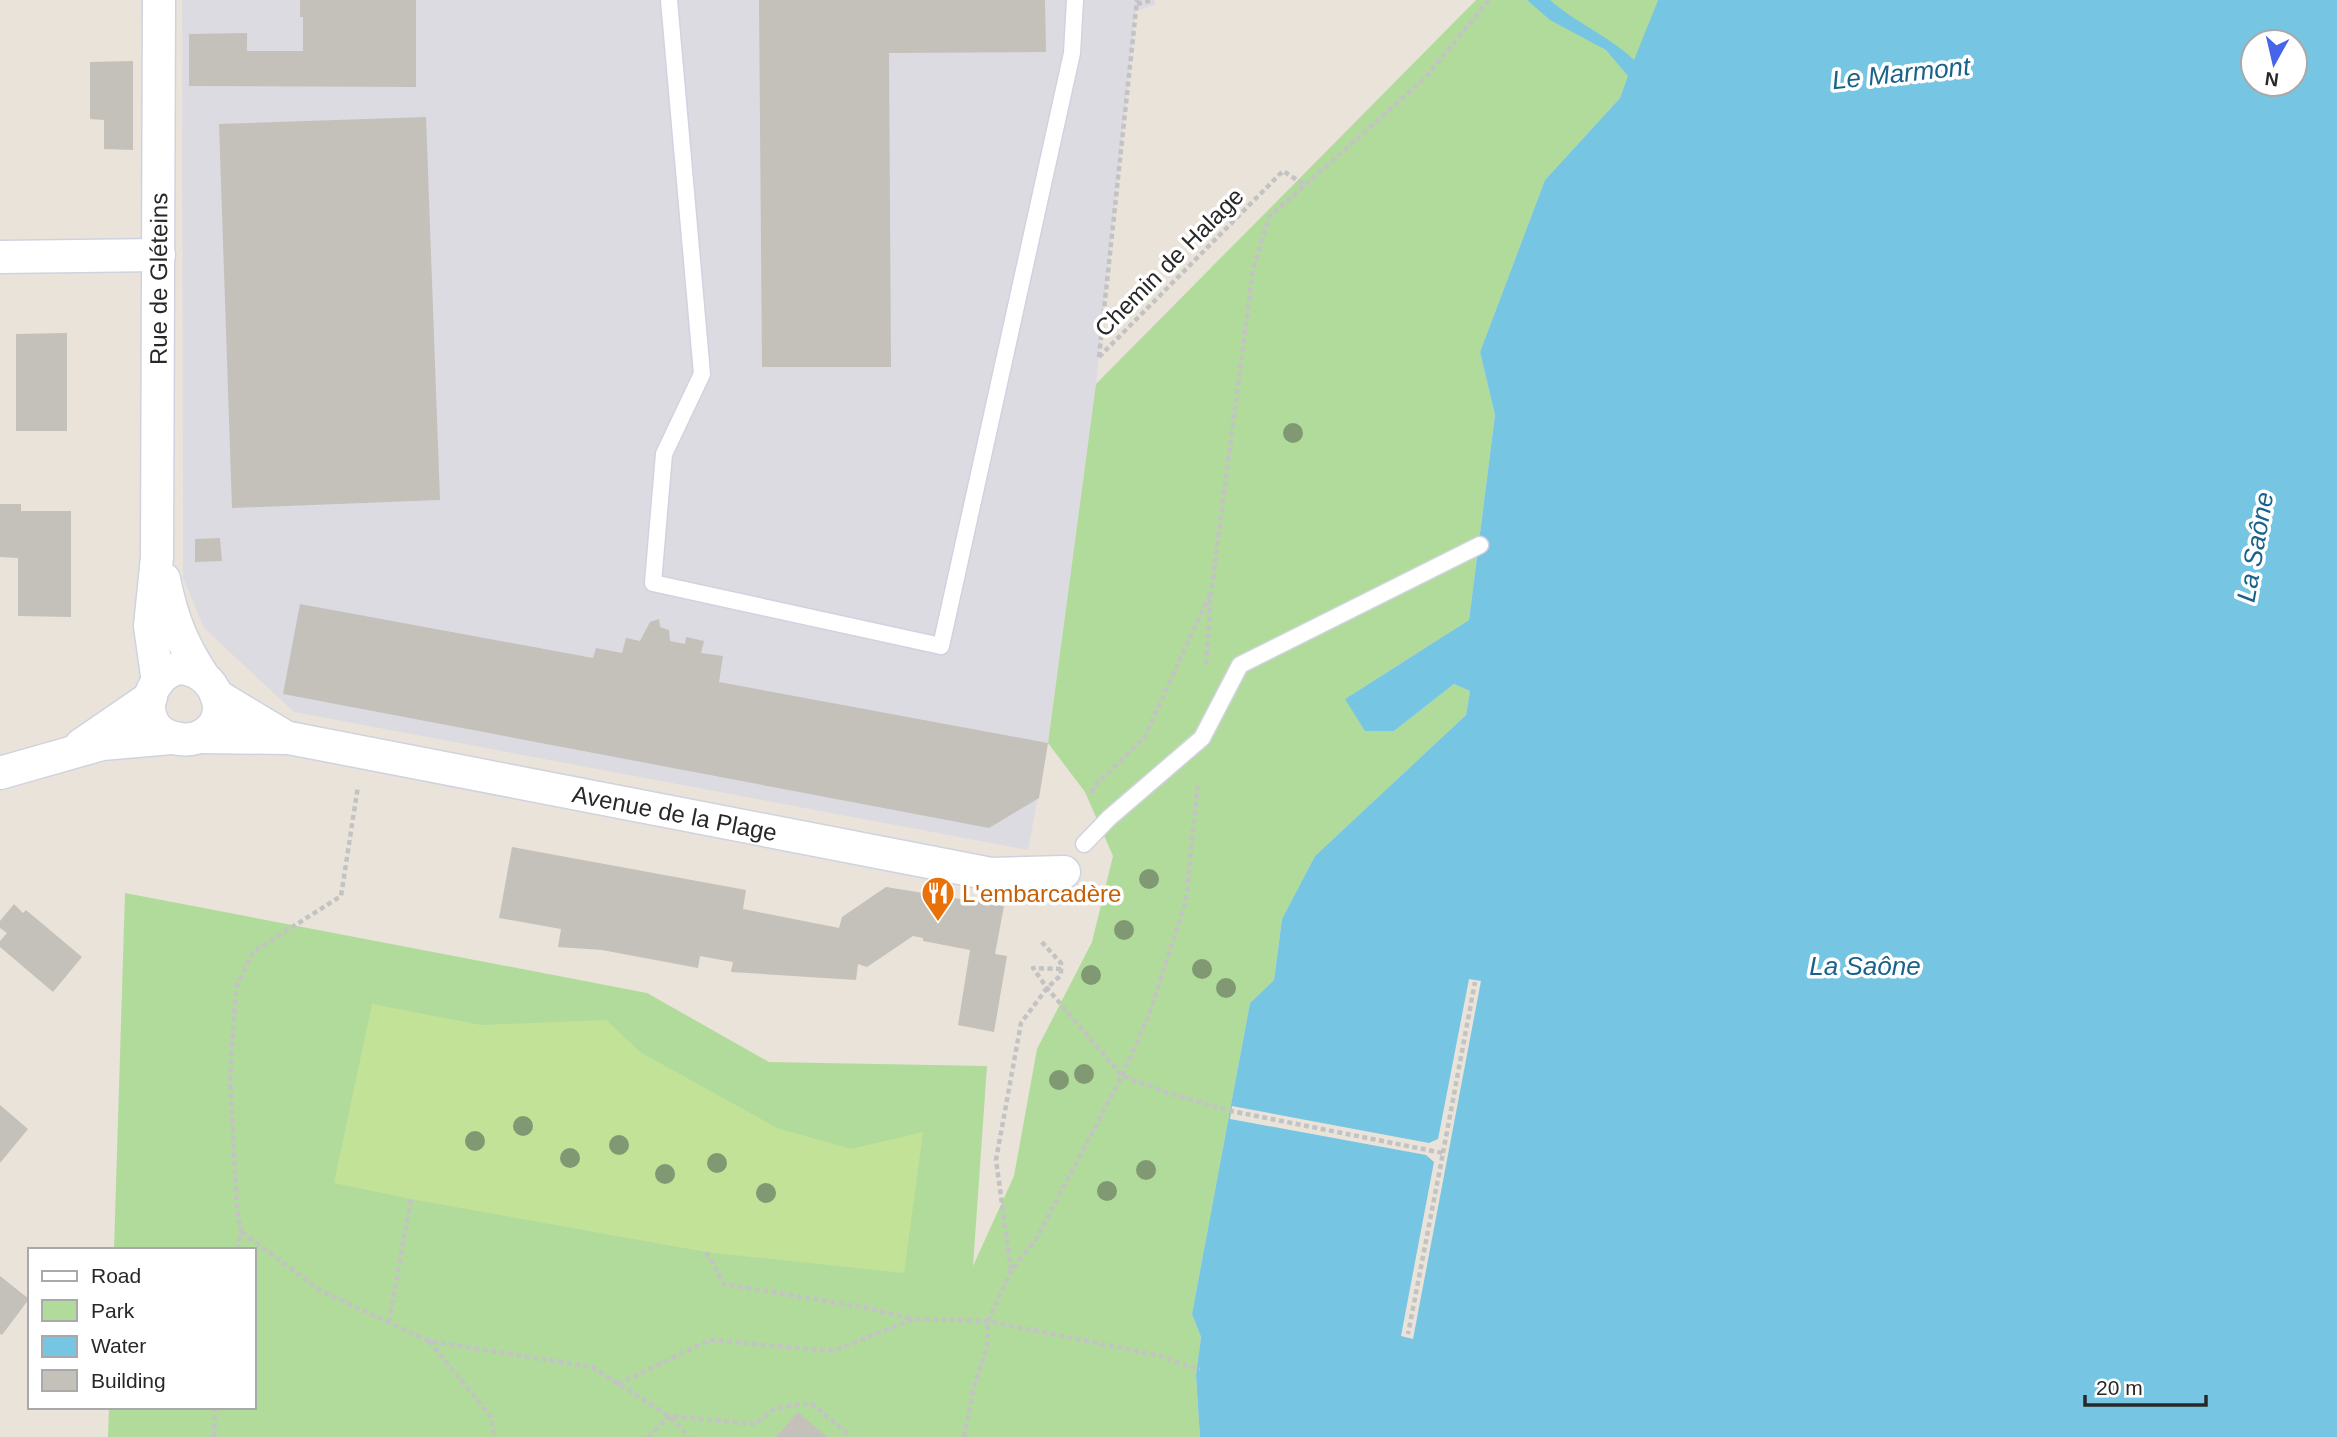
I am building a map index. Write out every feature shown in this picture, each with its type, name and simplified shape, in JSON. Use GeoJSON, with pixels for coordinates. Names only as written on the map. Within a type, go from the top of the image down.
{"type":"FeatureCollection","features":[{"type":"Feature","properties":{"kind":"street","name":"Rue de Gléteins"},"geometry":{"type":"LineString","coordinates":[[154,690],[150,626],[158,557],[159,0]]}},
{"type":"Feature","properties":{"kind":"street"},"geometry":{"type":"LineString","coordinates":[[0,257],[159,255]]}},
{"type":"Feature","properties":{"kind":"street","name":"Rue de Gléteins"},"geometry":{"type":"LineString","coordinates":[[158,557],[171,615],[187,651],[210,685]]}},
{"type":"Feature","properties":{"kind":"street"},"geometry":{"type":"LineString","coordinates":[[191,668],[210,685],[219,703],[216,718],[209,730],[186,737],[151,722],[148,709],[154,690],[171,671],[191,668]]}},
{"type":"Feature","properties":{"kind":"street","name":"Avenue de la Plage"},"geometry":{"type":"LineString","coordinates":[[210,685],[289,738]]}},
{"type":"Feature","properties":{"kind":"street","name":"Avenue de la Plage"},"geometry":{"type":"LineString","coordinates":[[71,752],[154,690]]}},
{"type":"Feature","properties":{"kind":"street","name":"Avenue de la Plage"},"geometry":{"type":"LineString","coordinates":[[0,773],[102,744],[186,737],[289,738],[990,874],[1064,872]]}},
{"type":"Feature","properties":{"kind":"lane"},"geometry":{"type":"LineString","coordinates":[[669,0],[702,374],[664,454],[653,583],[941,646],[1072,53],[1074,0]]}},
{"type":"Feature","properties":{"kind":"lane"},"geometry":{"type":"LineString","coordinates":[[1084,844],[1109,818],[1202,738],[1240,665],[1480,545]]}},
{"type":"Feature","properties":{"kind":"path"},"geometry":{"type":"LineString","coordinates":[[1137,2],[1153,0]]}},
{"type":"Feature","properties":{"kind":"path","name":"Chemin de Halage"},"geometry":{"type":"LineString","coordinates":[[1137,2],[1099,357],[1283,171],[1305,185],[1424,79],[1489,0]]}},
{"type":"Feature","properties":{"kind":"path"},"geometry":{"type":"LineString","coordinates":[[1084,844],[1093,787],[1144,738],[1210,592]]}},
{"type":"Feature","properties":{"kind":"path"},"geometry":{"type":"LineString","coordinates":[[238,1248],[242,1232],[237,1207],[230,1078],[236,987],[253,952],[341,896],[362,754]]}},
{"type":"Feature","properties":{"kind":"path"},"geometry":{"type":"LineString","coordinates":[[1011,1271],[996,1160],[1021,1023],[1047,988],[1061,975],[1061,963],[1040,940]]}},
{"type":"Feature","properties":{"kind":"path"},"geometry":{"type":"LineString","coordinates":[[1061,969],[1033,968],[1122,1076],[1168,1093],[1231,1111],[1443,1153]]}},
{"type":"Feature","properties":{"kind":"path"},"geometry":{"type":"LineString","coordinates":[[1408,1334],[1475,982]]}},
{"type":"Feature","properties":{"kind":"path"},"geometry":{"type":"LineString","coordinates":[[389,1322],[411,1199]]}},
{"type":"Feature","properties":{"kind":"path"},"geometry":{"type":"LineString","coordinates":[[242,1232],[321,1291],[429,1341],[592,1367],[669,1416],[689,1437]]}},
{"type":"Feature","properties":{"kind":"path"},"geometry":{"type":"LineString","coordinates":[[706,1252],[724,1284],[867,1308],[913,1319],[988,1321],[1161,1356],[1200,1368]]}},
{"type":"Feature","properties":{"kind":"path"},"geometry":{"type":"LineString","coordinates":[[618,1384],[710,1340],[833,1351],[913,1319]]}},
{"type":"Feature","properties":{"kind":"path"},"geometry":{"type":"LineString","coordinates":[[429,1341],[491,1417],[494,1437]]}},
{"type":"Feature","properties":{"kind":"path"},"geometry":{"type":"LineString","coordinates":[[669,1416],[755,1424],[775,1408],[811,1403],[848,1434]]}},
{"type":"Feature","properties":{"kind":"path"},"geometry":{"type":"LineString","coordinates":[[214,1437],[215,1409]]}},
{"type":"Feature","properties":{"kind":"path"},"geometry":{"type":"LineString","coordinates":[[648,1437],[669,1416]]}},
{"type":"Feature","properties":{"kind":"shaded area"},"geometry":{"type":"Polygon","coordinates":[[[182,0],[1155,0],[1155,5],[1136,11],[1096,384],[1048,743],[1028,850],[294,712],[204,628],[183,578],[182,0]]]}},
{"type":"Feature","properties":{"kind":"green space"},"geometry":{"type":"Polygon","coordinates":[[[1476,0],[1658,0],[1620,98],[1545,180],[1480,352],[1495,415],[1469,620],[1345,699],[1394,731],[1454,684],[1470,691],[1466,715],[1315,856],[1282,919],[1274,980],[1250,1003],[1192,1314],[1201,1337],[1196,1375],[1200,1437],[108,1437],[109,1409],[256,1409],[256,1248],[114,1248],[125,893],[647,993],[769,1062],[987,1066],[973,1266],[1014,1176],[1037,1049],[1092,942],[1113,856],[1085,792],[1048,743],[1096,384],[1476,0]]]}},
{"type":"Feature","properties":{"kind":"green space"},"geometry":{"type":"Polygon","coordinates":[[[372,1004],[481,1025],[606,1020],[640,1052],[777,1128],[851,1149],[923,1132],[904,1273],[706,1252],[334,1183],[372,1004]]]}},
{"type":"Feature","properties":{"kind":"water","name":"La Saône"},"geometry":{"type":"Polygon","coordinates":[[[1527,0],[1550,0],[1634,60],[1658,0],[2337,0],[2337,1437],[1200,1437],[1196,1375],[1201,1337],[1192,1314],[1250,1003],[1274,980],[1282,919],[1315,856],[1466,715],[1470,691],[1454,684],[1394,731],[1365,731],[1345,699],[1469,620],[1495,415],[1480,352],[1545,180],[1620,98],[1628,76],[1606,50],[1550,20],[1527,0]]]}},
{"type":"Feature","properties":{"kind":"pier"},"geometry":{"type":"Polygon","coordinates":[[[1469,979],[1481,981],[1413,1339],[1401,1336],[1434,1162],[1426,1155],[1230,1119],[1232,1106],[1429,1143],[1438,1139],[1469,979]]]}},
{"type":"Feature","properties":{"kind":"building"},"geometry":{"type":"Polygon","coordinates":[[[300,0],[416,0],[416,87],[189,86],[189,34],[247,33],[247,51],[303,51],[300,0]]]}},
{"type":"Feature","properties":{"kind":"building"},"geometry":{"type":"Polygon","coordinates":[[[759,0],[1045,0],[1046,52],[889,53],[891,367],[762,367],[759,0]]]}},
{"type":"Feature","properties":{"kind":"building"},"geometry":{"type":"Polygon","coordinates":[[[133,61],[133,150],[104,149],[104,120],[90,119],[90,62],[133,61]]]}},
{"type":"Feature","properties":{"kind":"building"},"geometry":{"type":"Polygon","coordinates":[[[426,117],[440,500],[232,508],[219,124],[426,117]]]}},
{"type":"Feature","properties":{"kind":"building"},"geometry":{"type":"Polygon","coordinates":[[[67,333],[67,431],[16,431],[16,334],[67,333]]]}},
{"type":"Feature","properties":{"kind":"building"},"geometry":{"type":"Polygon","coordinates":[[[0,504],[21,504],[21,511],[71,511],[71,617],[18,616],[18,558],[0,557],[0,504]]]}},
{"type":"Feature","properties":{"kind":"building"},"geometry":{"type":"Polygon","coordinates":[[[220,538],[222,561],[195,562],[195,539],[220,538]]]}},
{"type":"Feature","properties":{"kind":"building"},"geometry":{"type":"Polygon","coordinates":[[[300,604],[593,658],[596,648],[622,653],[626,638],[640,641],[650,622],[659,619],[660,627],[669,630],[670,641],[685,644],[686,637],[704,641],[701,653],[723,656],[719,682],[1048,743],[1039,798],[989,828],[283,694],[300,604]]]}},
{"type":"Feature","properties":{"kind":"building"},"geometry":{"type":"Polygon","coordinates":[[[512,847],[746,890],[743,909],[839,928],[842,917],[886,887],[1004,906],[995,954],[1007,956],[994,1032],[958,1025],[970,950],[923,941],[923,938],[913,936],[867,967],[858,964],[856,980],[731,972],[733,962],[700,956],[698,968],[602,950],[558,947],[561,929],[499,918],[512,847]]]}},
{"type":"Feature","properties":{"kind":"building"},"geometry":{"type":"Polygon","coordinates":[[[14,904],[23,913],[26,910],[82,957],[53,992],[0,947],[0,941],[7,933],[0,928],[0,921],[14,904]]]}},
{"type":"Feature","properties":{"kind":"building"},"geometry":{"type":"Polygon","coordinates":[[[0,1105],[28,1129],[0,1163],[0,1105]]]}},
{"type":"Feature","properties":{"kind":"building"},"geometry":{"type":"Polygon","coordinates":[[[0,1276],[28,1300],[2,1335],[0,1276]]]}},
{"type":"Feature","properties":{"kind":"building"},"geometry":{"type":"Polygon","coordinates":[[[798,1412],[827,1437],[776,1437],[798,1412]]]}},
{"type":"Feature","properties":{"kind":"place","name":"L'embarcadère"},"geometry":{"type":"Point","coordinates":[938,923]}},
{"type":"Feature","properties":{"kind":"water label","name":"Le Marmont"},"geometry":{"type":"Point","coordinates":[1901,73]}}]}
